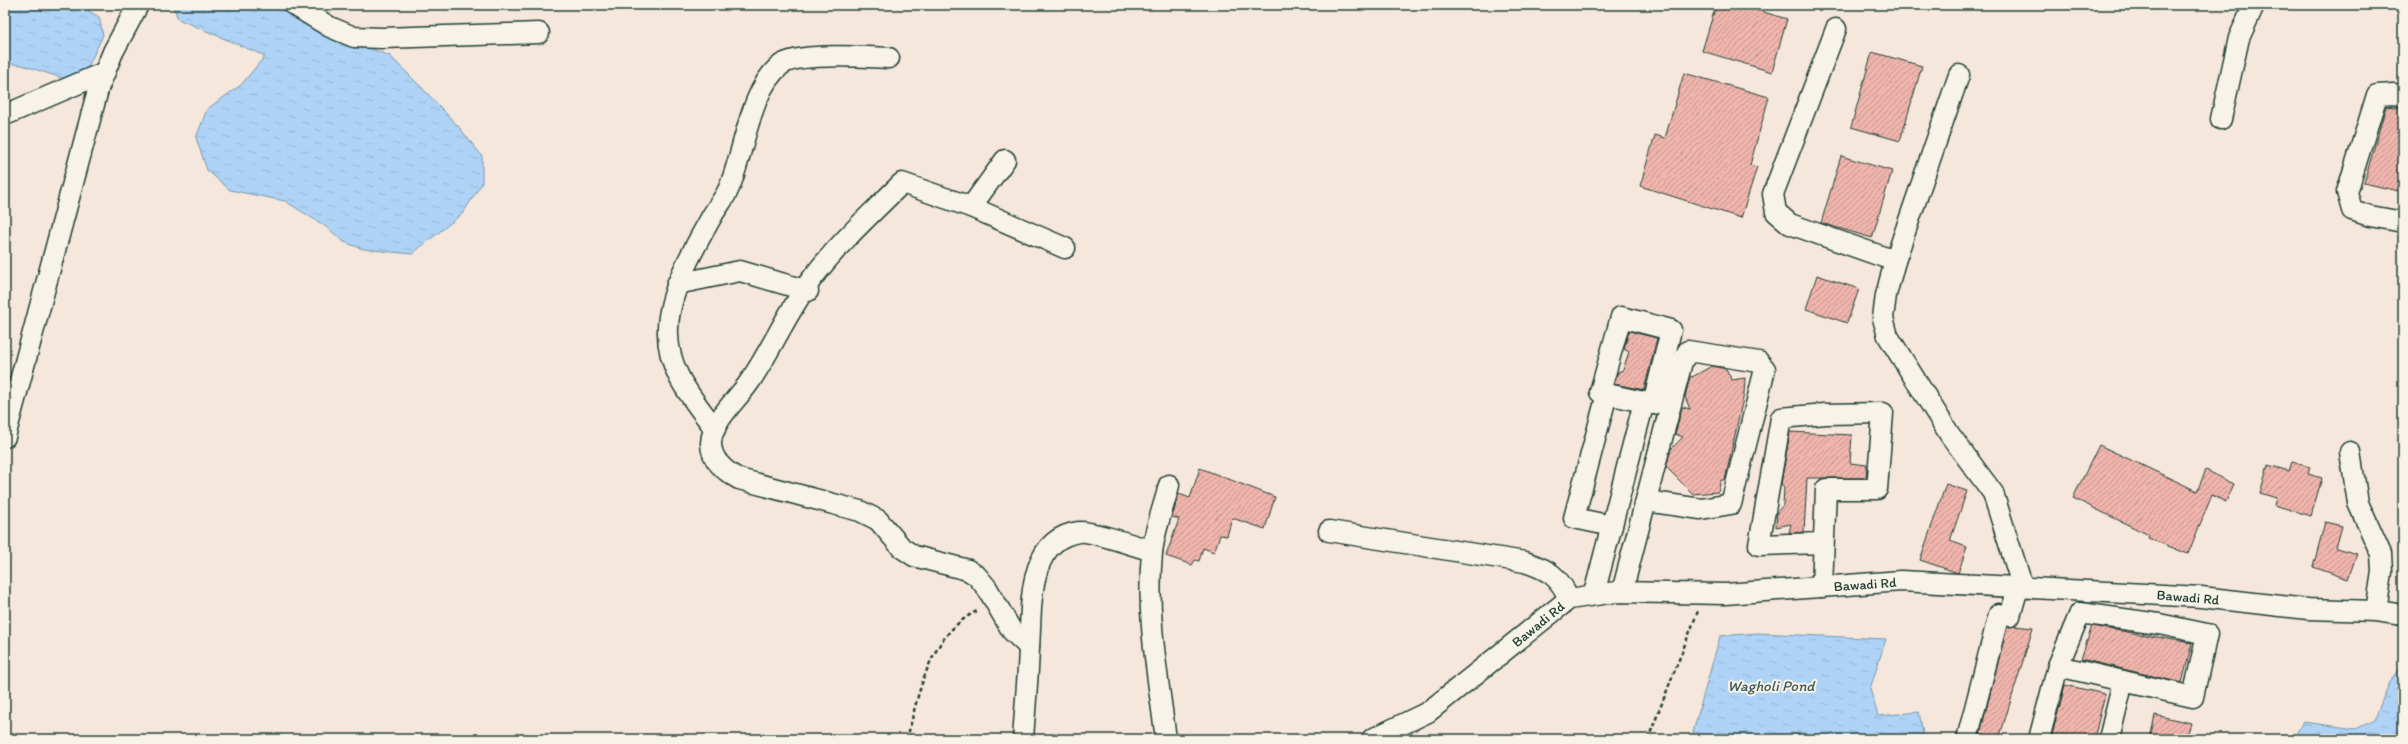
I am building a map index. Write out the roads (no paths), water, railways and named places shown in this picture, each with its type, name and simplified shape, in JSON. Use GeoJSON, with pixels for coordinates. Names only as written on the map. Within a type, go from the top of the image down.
{"type":"FeatureCollection","features":[{"type":"Feature","properties":{"kind":"street"},"geometry":{"type":"LineString","coordinates":[[5,437],[99,86],[138,5]]}},
{"type":"Feature","properties":{"kind":"street"},"geometry":{"type":"LineString","coordinates":[[294,5],[330,27],[354,36],[382,38],[539,33]]}},
{"type":"Feature","properties":{"kind":"street"},"geometry":{"type":"LineString","coordinates":[[2221,119],[2239,38],[2254,5]]}},
{"type":"Feature","properties":{"kind":"street"},"geometry":{"type":"LineString","coordinates":[[1836,29],[1773,194],[1776,212],[1790,224],[1895,261]]}},
{"type":"Feature","properties":{"kind":"street"},"geometry":{"type":"LineString","coordinates":[[715,429],[679,381],[670,358],[668,328],[677,284],[705,228],[729,189],[747,126],[767,79],[782,64],[800,57],[889,58]]}},
{"type":"Feature","properties":{"kind":"street"},"geometry":{"type":"LineString","coordinates":[[5,115],[105,72]]}},
{"type":"Feature","properties":{"kind":"street"},"geometry":{"type":"LineString","coordinates":[[1959,75],[1895,261],[1883,318],[1888,336],[1950,435],[1993,493],[2020,588],[2010,616],[1999,614],[1967,739]]}},
{"type":"Feature","properties":{"kind":"street"},"geometry":{"type":"LineString","coordinates":[[2403,96],[2394,94],[2377,95],[2347,192],[2352,210],[2370,216],[2403,222]]}},
{"type":"Feature","properties":{"kind":"street"},"geometry":{"type":"LineString","coordinates":[[971,207],[1006,160]]}},
{"type":"Feature","properties":{"kind":"street"},"geometry":{"type":"LineString","coordinates":[[1029,648],[1012,631],[995,602],[977,576],[968,570],[914,556],[902,548],[878,520],[860,511],[739,479],[726,472],[716,460],[711,443],[715,429],[725,412],[748,384],[806,291],[844,242],[902,183],[971,207],[1065,248]]}},
{"type":"Feature","properties":{"kind":"street"},"geometry":{"type":"LineString","coordinates":[[677,284],[740,271],[806,291]]}},
{"type":"Feature","properties":{"kind":"street"},"geometry":{"type":"LineString","coordinates":[[1621,317],[1671,330],[1653,404],[1607,394],[1600,392],[1621,317]]}},
{"type":"Feature","properties":{"kind":"street"},"geometry":{"type":"LineString","coordinates":[[1622,592],[1682,362],[1688,351],[1759,362],[1765,369],[1731,504],[1701,509],[1646,501]]}},
{"type":"Feature","properties":{"kind":"street"},"geometry":{"type":"LineString","coordinates":[[1607,394],[1574,518],[1612,526]]}},
{"type":"Feature","properties":{"kind":"street"},"geometry":{"type":"LineString","coordinates":[[1594,594],[1644,402]]}},
{"type":"Feature","properties":{"kind":"street"},"geometry":{"type":"LineString","coordinates":[[1822,542],[1759,545],[1781,418],[1826,414],[1883,413],[1877,489],[1826,489],[1822,542],[1822,587]]}},
{"type":"Feature","properties":{"kind":"street"},"geometry":{"type":"LineString","coordinates":[[2350,452],[2358,503],[2381,554],[2382,572],[2376,611]]}},
{"type":"Feature","properties":{"kind":"street"},"geometry":{"type":"LineString","coordinates":[[1166,739],[1155,652],[1151,578],[1152,551],[1169,485]]}},
{"type":"Feature","properties":{"kind":"street"},"geometry":{"type":"LineString","coordinates":[[1023,739],[1029,648],[1030,603],[1034,578],[1043,556],[1062,535],[1081,531],[1152,551]]}},
{"type":"Feature","properties":{"kind":"street"},"geometry":{"type":"LineString","coordinates":[[1329,531],[1525,562],[1544,568],[1562,583],[1569,599]]}},
{"type":"Feature","properties":{"kind":"street","name":"Bawadi Rd"},"geometry":{"type":"LineString","coordinates":[[1372,739],[1428,712],[1569,599],[1594,594],[1622,592],[1705,593],[1901,581],[2164,595],[2308,609],[2376,611],[2403,615]]}},
{"type":"Feature","properties":{"kind":"street"},"geometry":{"type":"LineString","coordinates":[[2159,624],[2164,595]]}},
{"type":"Feature","properties":{"kind":"street"},"geometry":{"type":"LineString","coordinates":[[2039,739],[2058,666],[2080,613],[2159,624],[2207,634],[2193,697],[2058,666]]}},
{"type":"Feature","properties":{"kind":"street"},"geometry":{"type":"LineString","coordinates":[[2109,739],[2124,681]]}},
{"type":"Feature","properties":{"kind":"water"},"geometry":{"type":"Polygon","coordinates":[[[5,5],[79,5],[99,17],[103,35],[88,67],[68,80],[22,65],[5,63],[5,5]]]}},
{"type":"Feature","properties":{"kind":"water"},"geometry":{"type":"Polygon","coordinates":[[[173,5],[274,5],[314,27],[390,56],[458,126],[482,156],[482,183],[463,213],[412,254],[363,249],[344,242],[325,226],[285,201],[230,190],[207,170],[196,138],[207,109],[241,85],[265,56],[178,19],[173,5]]]}},
{"type":"Feature","properties":{"kind":"water","name":"Wagholi Pond"},"geometry":{"type":"Polygon","coordinates":[[[1758,633],[1886,639],[1870,689],[1878,716],[1919,712],[1924,739],[1691,739],[1720,636],[1758,633]]]}},
{"type":"Feature","properties":{"kind":"water"},"geometry":{"type":"Polygon","coordinates":[[[2403,664],[2403,739],[2293,739],[2303,722],[2356,729],[2374,720],[2389,684],[2403,664]]]}}]}
